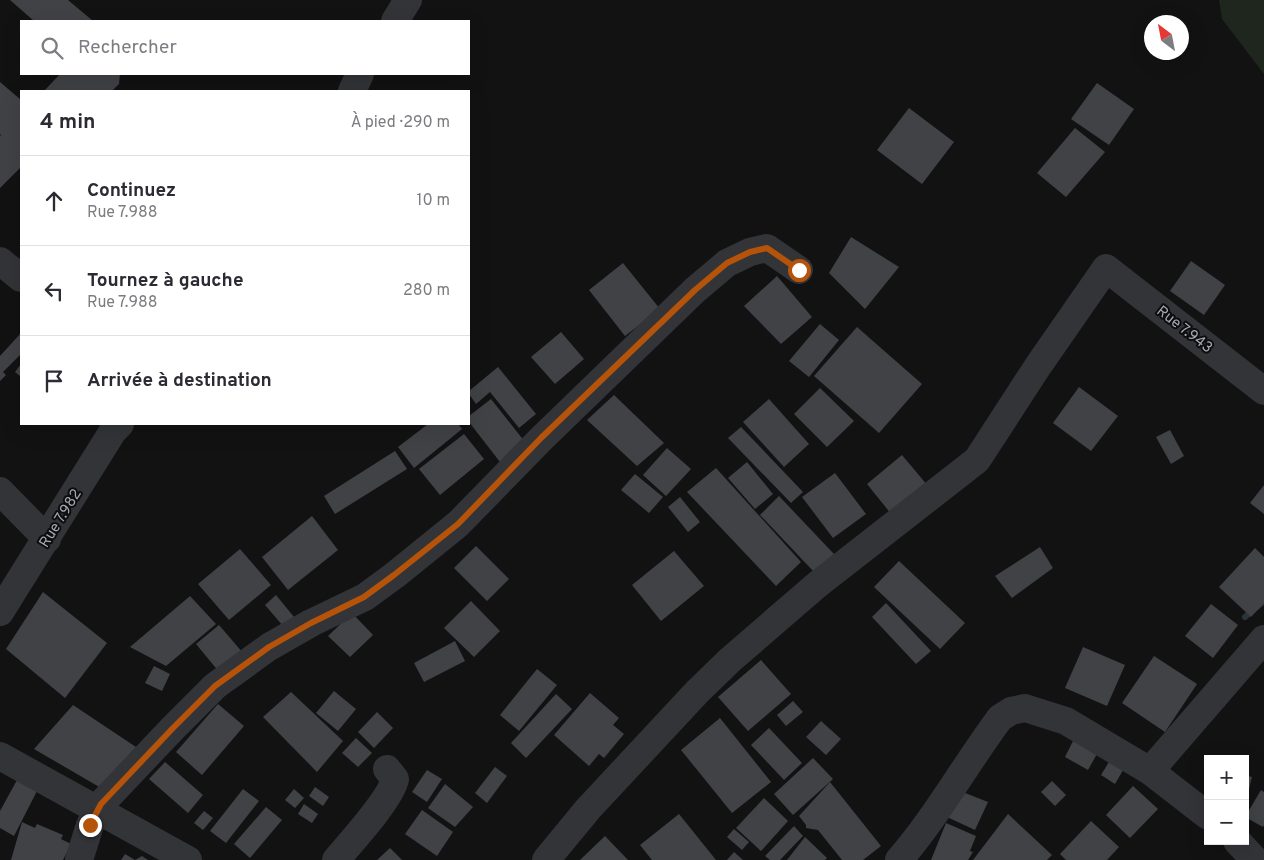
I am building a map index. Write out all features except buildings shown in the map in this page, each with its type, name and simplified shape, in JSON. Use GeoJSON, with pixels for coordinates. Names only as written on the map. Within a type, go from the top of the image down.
{"type":"FeatureCollection","features":[{"type":"Feature","properties":{"kind":"street"},"geometry":{"type":"LineString","coordinates":[[396,20],[408,0]]}},
{"type":"Feature","properties":{"kind":"street"},"geometry":{"type":"LineString","coordinates":[[352,90],[360,75]]}},
{"type":"Feature","properties":{"kind":"street"},"geometry":{"type":"LineString","coordinates":[[79,860],[90,825],[101,804],[215,686],[269,647],[311,623],[364,597],[458,524],[541,438],[627,354],[695,290],[727,263],[750,252],[767,248],[799,270]]}},
{"type":"Feature","properties":{"kind":"street"},"geometry":{"type":"LineString","coordinates":[[0,261],[20,277]]}},
{"type":"Feature","properties":{"kind":"street","name":"Rue 7.943"},"geometry":{"type":"LineString","coordinates":[[546,860],[588,808],[697,692],[730,660],[818,584],[977,460],[1038,366],[1106,268],[1264,391]]}},
{"type":"Feature","properties":{"kind":"street","name":"Rue 7.982"},"geometry":{"type":"LineString","coordinates":[[0,612],[47,539],[115,426]]}},
{"type":"Feature","properties":{"kind":"street"},"geometry":{"type":"LineString","coordinates":[[0,491],[47,539]]}},
{"type":"Feature","properties":{"kind":"street"},"geometry":{"type":"LineString","coordinates":[[1150,771],[1264,639]]}},
{"type":"Feature","properties":{"kind":"street"},"geometry":{"type":"LineString","coordinates":[[899,860],[920,836],[1000,718],[1012,711],[1025,708],[1066,721],[1150,771],[1204,813]]}},
{"type":"Feature","properties":{"kind":"street"},"geometry":{"type":"LineString","coordinates":[[0,756],[188,860]]}},
{"type":"Feature","properties":{"kind":"street"},"geometry":{"type":"LineString","coordinates":[[336,860],[394,786],[395,780],[387,769]]}},
{"type":"Feature","properties":{"kind":"street"},"geometry":{"type":"LineString","coordinates":[[1241,845],[1255,860]]}},
{"type":"Feature","properties":{"kind":"shaded area"},"geometry":{"type":"Polygon","coordinates":[[[1219,0],[1264,0],[1264,74],[1222,19],[1219,0]]]}},
{"type":"Feature","properties":{"kind":"waterway"},"geometry":{"type":"LineString","coordinates":[[1245,617],[1264,601]]}},
{"type":"Feature","properties":{"kind":"route"},"geometry":{"type":"LineString","coordinates":[[90,825],[101,804],[215,686],[269,647],[311,623],[364,597],[458,524],[541,438],[627,354],[695,290],[727,263],[750,252],[767,248],[799,270]]}}]}
